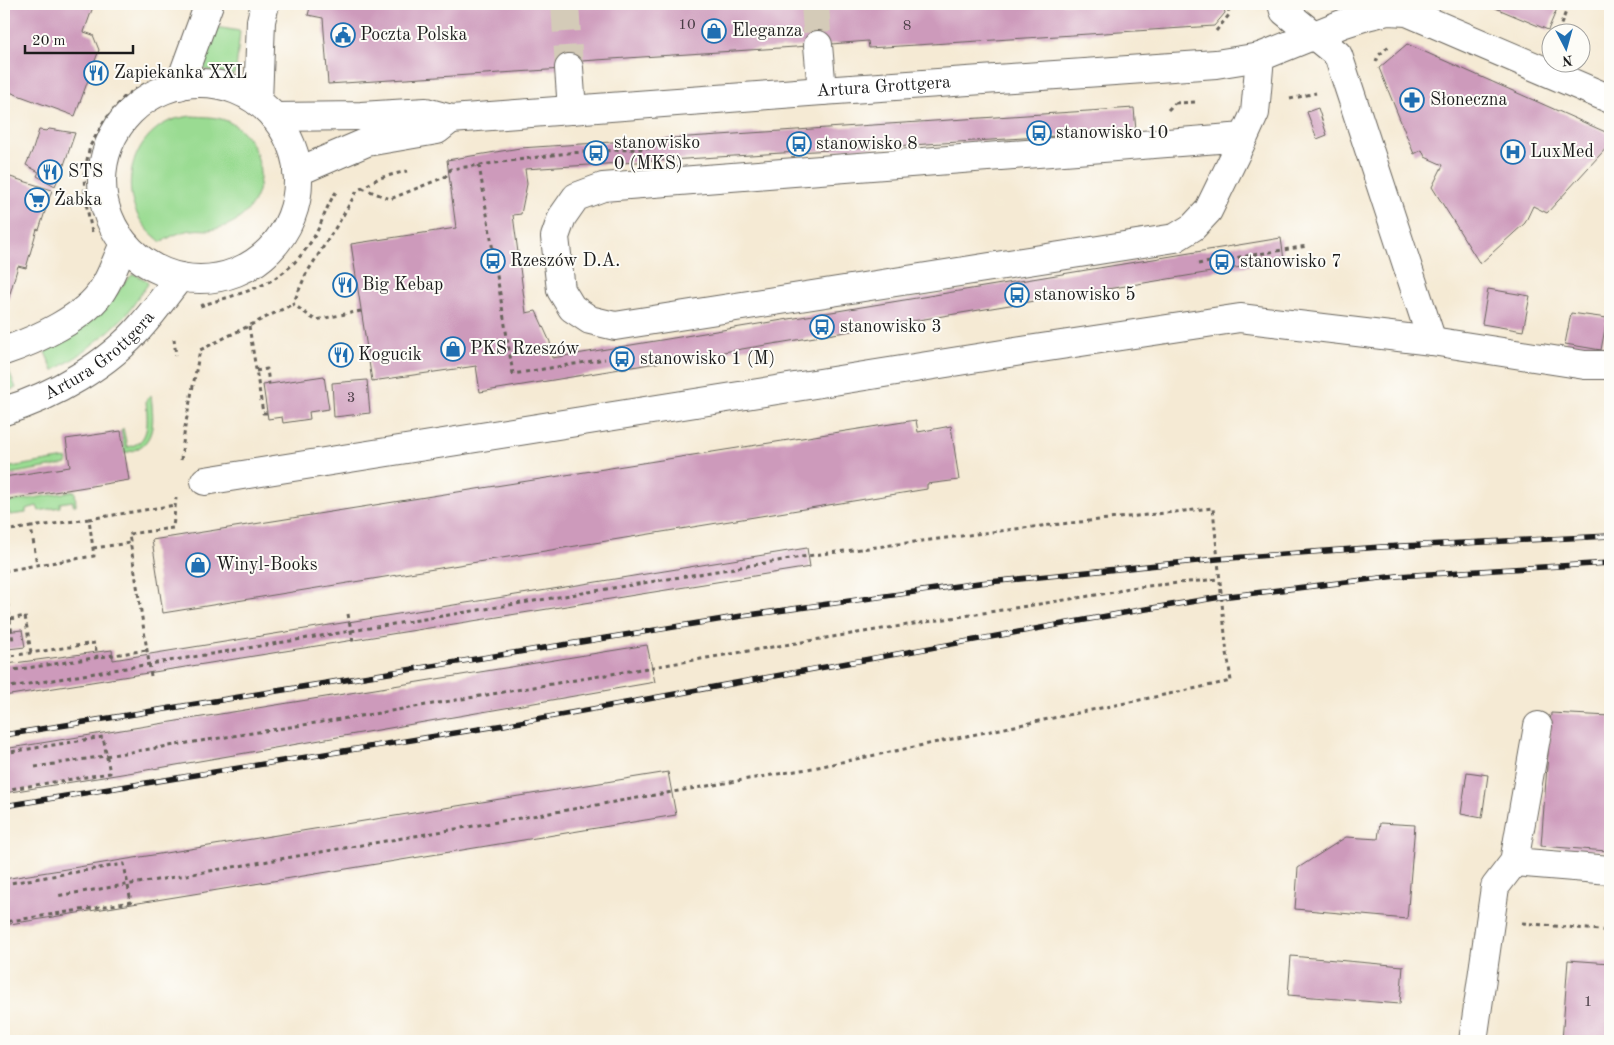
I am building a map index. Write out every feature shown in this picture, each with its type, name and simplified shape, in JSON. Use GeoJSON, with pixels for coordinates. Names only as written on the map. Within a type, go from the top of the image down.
{"type":"FeatureCollection","features":[{"type":"Feature","properties":{"kind":"street"},"geometry":{"type":"LineString","coordinates":[[179,86],[209,4]]}},
{"type":"Feature","properties":{"kind":"street"},"geometry":{"type":"LineString","coordinates":[[264,4],[261,21],[266,110]]}},
{"type":"Feature","properties":{"kind":"street"},"geometry":{"type":"LineString","coordinates":[[1282,4],[1284,11],[1338,55],[1432,341]]}},
{"type":"Feature","properties":{"kind":"street","name":"Artura Grottgera"},"geometry":{"type":"LineString","coordinates":[[266,110],[361,116],[426,112],[451,119],[822,91],[1174,68],[1260,57],[1342,24],[1388,11],[1407,12],[1610,99]]}},
{"type":"Feature","properties":{"kind":"street"},"geometry":{"type":"LineString","coordinates":[[818,45],[822,91]]}},
{"type":"Feature","properties":{"kind":"street"},"geometry":{"type":"LineString","coordinates":[[1244,137],[603,187],[576,197],[562,217],[555,237],[560,290],[572,308],[590,320],[615,326],[1175,238],[1194,227],[1208,212],[1244,137],[1255,113],[1260,57]]}},
{"type":"Feature","properties":{"kind":"street"},"geometry":{"type":"LineString","coordinates":[[569,68],[572,110]]}},
{"type":"Feature","properties":{"kind":"street"},"geometry":{"type":"LineString","coordinates":[[197,83],[222,86],[244,94],[266,110],[280,123],[291,144],[298,172],[298,189],[294,212],[284,233],[270,250],[253,264],[233,274],[211,279],[188,280],[167,275],[147,265],[128,249],[113,228],[104,205],[101,180],[104,155],[114,132],[130,112],[149,97],[172,87],[197,83]]}},
{"type":"Feature","properties":{"kind":"street","name":"Artura Grottgera"},"geometry":{"type":"LineString","coordinates":[[298,172],[367,142],[437,130],[451,119]]}},
{"type":"Feature","properties":{"kind":"street"},"geometry":{"type":"LineString","coordinates":[[4,350],[21,345],[50,331],[86,308],[103,290],[124,244]]}},
{"type":"Feature","properties":{"kind":"street","name":"Artura Grottgera"},"geometry":{"type":"LineString","coordinates":[[4,411],[58,389],[112,353],[141,327],[180,277]]}},
{"type":"Feature","properties":{"kind":"street"},"geometry":{"type":"LineString","coordinates":[[205,481],[1240,318],[1432,341],[1585,365],[1610,365]]}},
{"type":"Feature","properties":{"kind":"street"},"geometry":{"type":"LineString","coordinates":[[1473,1041],[1495,887],[1514,862],[1538,726]]}},
{"type":"Feature","properties":{"kind":"street"},"geometry":{"type":"LineString","coordinates":[[1514,862],[1610,870]]}},
{"type":"Feature","properties":{"kind":"path"},"geometry":{"type":"LineString","coordinates":[[1562,22],[1570,4]]}},
{"type":"Feature","properties":{"kind":"path"},"geometry":{"type":"LineString","coordinates":[[1374,64],[1379,55],[1392,43]]}},
{"type":"Feature","properties":{"kind":"path"},"geometry":{"type":"LineString","coordinates":[[92,234],[85,198],[84,174],[90,146],[105,120],[125,96],[149,81]]}},
{"type":"Feature","properties":{"kind":"path"},"geometry":{"type":"LineString","coordinates":[[1290,99],[1322,92]]}},
{"type":"Feature","properties":{"kind":"path"},"geometry":{"type":"LineString","coordinates":[[362,188],[390,199],[445,177],[451,169],[447,166]]}},
{"type":"Feature","properties":{"kind":"path"},"geometry":{"type":"LineString","coordinates":[[180,466],[185,428],[200,350],[293,304],[306,274],[341,220],[356,191],[379,178]]}},
{"type":"Feature","properties":{"kind":"path"},"geometry":{"type":"LineString","coordinates":[[196,308],[247,293],[267,284],[286,271],[303,254],[314,238],[331,198],[339,186]]}},
{"type":"Feature","properties":{"kind":"path"},"geometry":{"type":"LineString","coordinates":[[293,304],[315,320],[361,311]]}},
{"type":"Feature","properties":{"kind":"path"},"geometry":{"type":"LineString","coordinates":[[249,326],[264,413],[267,413]]}},
{"type":"Feature","properties":{"kind":"path"},"geometry":{"type":"LineString","coordinates":[[173,336],[176,356]]}},
{"type":"Feature","properties":{"kind":"path"},"geometry":{"type":"LineString","coordinates":[[256,370],[267,369],[269,384]]}},
{"type":"Feature","properties":{"kind":"path"},"geometry":{"type":"LineString","coordinates":[[151,676],[129,534],[173,528],[176,495]]}},
{"type":"Feature","properties":{"kind":"path"},"geometry":{"type":"LineString","coordinates":[[4,531],[175,505]]}},
{"type":"Feature","properties":{"kind":"path"},"geometry":{"type":"LineString","coordinates":[[4,688],[824,554],[1013,529],[1212,508],[1231,681],[803,770],[56,896]]}},
{"type":"Feature","properties":{"kind":"path"},"geometry":{"type":"LineString","coordinates":[[4,571],[94,556],[89,519]]}},
{"type":"Feature","properties":{"kind":"path"},"geometry":{"type":"LineString","coordinates":[[31,527],[37,565]]}},
{"type":"Feature","properties":{"kind":"path"},"geometry":{"type":"LineString","coordinates":[[93,548],[130,543]]}},
{"type":"Feature","properties":{"kind":"path"},"geometry":{"type":"LineString","coordinates":[[35,767],[373,714],[832,636],[1115,592],[1128,588],[1219,579]]}},
{"type":"Feature","properties":{"kind":"path"},"geometry":{"type":"LineString","coordinates":[[4,580],[13,641]]}},
{"type":"Feature","properties":{"kind":"path"},"geometry":{"type":"LineString","coordinates":[[348,614],[353,642]]}},
{"type":"Feature","properties":{"kind":"path"},"geometry":{"type":"LineString","coordinates":[[10,619],[25,616],[31,653]]}},
{"type":"Feature","properties":{"kind":"path"},"geometry":{"type":"LineString","coordinates":[[4,658],[95,643],[97,658]]}},
{"type":"Feature","properties":{"kind":"path"},"geometry":{"type":"LineString","coordinates":[[7,671],[147,650]]}},
{"type":"Feature","properties":{"kind":"path"},"geometry":{"type":"LineString","coordinates":[[4,753],[103,737],[110,773],[4,790]]}},
{"type":"Feature","properties":{"kind":"path"},"geometry":{"type":"LineString","coordinates":[[4,884],[124,864],[131,902],[4,922]]}},
{"type":"Feature","properties":{"kind":"path"},"geometry":{"type":"LineString","coordinates":[[1489,921],[1550,924],[1610,931]]}},
{"type":"Feature","properties":{"kind":"green space"},"geometry":{"type":"Polygon","coordinates":[[[215,27],[240,31],[234,74],[230,75],[203,69],[203,62],[215,27]]]}},
{"type":"Feature","properties":{"kind":"green space"},"geometry":{"type":"Polygon","coordinates":[[[191,116],[225,120],[241,130],[250,140],[259,166],[260,180],[257,194],[251,206],[238,220],[230,224],[209,230],[184,231],[161,242],[149,231],[138,215],[132,200],[130,184],[132,168],[137,153],[146,139],[157,128],[172,120],[191,116]]]}},
{"type":"Feature","properties":{"kind":"green space"},"geometry":{"type":"Polygon","coordinates":[[[134,274],[146,280],[148,284],[127,314],[78,356],[53,371],[45,352],[97,313],[134,274]]]}},
{"type":"Feature","properties":{"kind":"green space"},"geometry":{"type":"Polygon","coordinates":[[[8,369],[16,388],[4,392],[4,371],[8,369]]]}},
{"type":"Feature","properties":{"kind":"green space"},"geometry":{"type":"Polygon","coordinates":[[[151,395],[153,415],[151,432],[148,439],[135,450],[124,453],[121,431],[123,428],[127,447],[141,441],[147,422],[146,400],[151,395]]]}},
{"type":"Feature","properties":{"kind":"green space"},"geometry":{"type":"Polygon","coordinates":[[[66,458],[67,464],[4,475],[4,468],[66,458]]]}},
{"type":"Feature","properties":{"kind":"green space"},"geometry":{"type":"Polygon","coordinates":[[[75,491],[76,505],[73,505],[73,501],[60,503],[60,507],[39,511],[37,506],[26,509],[26,513],[10,515],[9,511],[4,512],[4,503],[75,491]]]}},
{"type":"Feature","properties":{"kind":"building"},"geometry":{"type":"Polygon","coordinates":[[[4,4],[94,4],[84,32],[93,35],[99,50],[75,116],[4,90],[4,4]]]}},
{"type":"Feature","properties":{"kind":"building"},"geometry":{"type":"Polygon","coordinates":[[[311,4],[1223,4],[1225,13],[1214,26],[869,48],[868,41],[581,61],[582,68],[328,84],[323,18],[308,15],[311,4]]]}},
{"type":"Feature","properties":{"kind":"building"},"geometry":{"type":"Polygon","coordinates":[[[1486,4],[1559,4],[1551,22],[1542,22],[1542,27],[1486,4]]]}},
{"type":"Feature","properties":{"kind":"building","name":"LuxMed"},"geometry":{"type":"Polygon","coordinates":[[[1407,44],[1610,134],[1609,145],[1547,213],[1533,206],[1525,223],[1480,264],[1432,187],[1443,165],[1425,157],[1422,150],[1414,154],[1379,68],[1407,44]]]}},
{"type":"Feature","properties":{"kind":"building"},"geometry":{"type":"Polygon","coordinates":[[[1134,108],[1136,131],[525,169],[527,184],[521,214],[513,215],[526,313],[536,311],[550,342],[552,358],[1281,238],[1284,260],[480,392],[476,366],[372,381],[351,244],[456,228],[447,160],[520,148],[1134,108]]]}},
{"type":"Feature","properties":{"kind":"building"},"geometry":{"type":"Polygon","coordinates":[[[1318,108],[1327,135],[1317,139],[1307,112],[1318,108]]]}},
{"type":"Feature","properties":{"kind":"building"},"geometry":{"type":"Polygon","coordinates":[[[49,129],[75,133],[55,186],[37,176],[39,172],[26,165],[39,130],[47,131],[49,129]]]}},
{"type":"Feature","properties":{"kind":"building"},"geometry":{"type":"Polygon","coordinates":[[[4,175],[52,190],[39,230],[37,229],[26,268],[18,266],[4,314],[4,175]]]}},
{"type":"Feature","properties":{"kind":"building"},"geometry":{"type":"Polygon","coordinates":[[[1488,289],[1530,296],[1523,331],[1482,324],[1488,289]]]}},
{"type":"Feature","properties":{"kind":"building"},"geometry":{"type":"Polygon","coordinates":[[[1571,313],[1607,318],[1601,350],[1565,344],[1571,313]]]}},
{"type":"Feature","properties":{"kind":"building"},"geometry":{"type":"Polygon","coordinates":[[[324,376],[329,409],[309,412],[310,419],[283,423],[282,417],[268,419],[263,385],[324,376]]]}},
{"type":"Feature","properties":{"kind":"building"},"geometry":{"type":"Polygon","coordinates":[[[367,380],[370,413],[334,417],[332,383],[367,380]]]}},
{"type":"Feature","properties":{"kind":"building"},"geometry":{"type":"Polygon","coordinates":[[[916,420],[918,432],[951,426],[959,480],[927,484],[927,489],[163,613],[152,540],[916,420]]]}},
{"type":"Feature","properties":{"kind":"building"},"geometry":{"type":"Polygon","coordinates":[[[121,431],[129,480],[4,500],[4,477],[70,467],[66,439],[121,431]]]}},
{"type":"Feature","properties":{"kind":"building"},"geometry":{"type":"Polygon","coordinates":[[[807,548],[810,567],[4,696],[4,652],[7,664],[112,650],[113,660],[807,548]]]}},
{"type":"Feature","properties":{"kind":"building"},"geometry":{"type":"Polygon","coordinates":[[[22,630],[25,647],[8,649],[5,632],[22,630]]]}},
{"type":"Feature","properties":{"kind":"building"},"geometry":{"type":"Polygon","coordinates":[[[647,645],[655,682],[4,793],[4,749],[647,645]]]}},
{"type":"Feature","properties":{"kind":"building"},"geometry":{"type":"Polygon","coordinates":[[[1551,713],[1610,716],[1610,815],[1607,851],[1541,846],[1551,713]]]}},
{"type":"Feature","properties":{"kind":"building"},"geometry":{"type":"Polygon","coordinates":[[[668,772],[676,815],[4,925],[4,879],[668,772]]]}},
{"type":"Feature","properties":{"kind":"building"},"geometry":{"type":"Polygon","coordinates":[[[1467,772],[1488,775],[1482,818],[1461,814],[1467,772]]]}},
{"type":"Feature","properties":{"kind":"building"},"geometry":{"type":"Polygon","coordinates":[[[1380,823],[1415,825],[1407,919],[1295,909],[1298,868],[1346,837],[1378,839],[1380,823]]]}},
{"type":"Feature","properties":{"kind":"building"},"geometry":{"type":"Polygon","coordinates":[[[1291,956],[1403,966],[1400,1004],[1288,995],[1291,956]]]}},
{"type":"Feature","properties":{"kind":"building"},"geometry":{"type":"Polygon","coordinates":[[[1568,960],[1610,963],[1610,1041],[1562,1041],[1568,960]]]}},
{"type":"Feature","properties":{"kind":"tunnel"},"geometry":{"type":"LineString","coordinates":[[565,4],[569,68]]}},
{"type":"Feature","properties":{"kind":"tunnel"},"geometry":{"type":"LineString","coordinates":[[815,4],[818,45]]}},
{"type":"Feature","properties":{"kind":"railway"},"geometry":{"type":"LineString","coordinates":[[4,735],[742,616],[979,583],[1217,559],[1381,547],[1610,536]]}},
{"type":"Feature","properties":{"kind":"railway"},"geometry":{"type":"LineString","coordinates":[[4,806],[504,725],[1221,597],[1397,576],[1610,563]]}},
{"type":"Feature","properties":{"kind":"place","name":"Eleganza"},"geometry":{"type":"Point","coordinates":[714,31]}},
{"type":"Feature","properties":{"kind":"place","name":"Poczta Polska"},"geometry":{"type":"Point","coordinates":[343,35]}},
{"type":"Feature","properties":{"kind":"place","name":"Zapiekanka XXL"},"geometry":{"type":"Point","coordinates":[96,73]}},
{"type":"Feature","properties":{"kind":"place","name":"Słoneczna"},"geometry":{"type":"Point","coordinates":[1412,100]}},
{"type":"Feature","properties":{"kind":"place","name":"stanowisko 10"},"geometry":{"type":"Point","coordinates":[1039,133]}},
{"type":"Feature","properties":{"kind":"place","name":"stanowisko 8"},"geometry":{"type":"Point","coordinates":[799,144]}},
{"type":"Feature","properties":{"kind":"place","name":"LuxMed"},"geometry":{"type":"Point","coordinates":[1513,152]}},
{"type":"Feature","properties":{"kind":"place","name":"stanowisko 0 (MKS)"},"geometry":{"type":"Point","coordinates":[596,153]}},
{"type":"Feature","properties":{"kind":"place","name":"STS"},"geometry":{"type":"Point","coordinates":[50,172]}},
{"type":"Feature","properties":{"kind":"place","name":"Żabka"},"geometry":{"type":"Point","coordinates":[37,200]}},
{"type":"Feature","properties":{"kind":"place","name":"Rzeszów D.A."},"geometry":{"type":"Point","coordinates":[493,261]}},
{"type":"Feature","properties":{"kind":"place","name":"stanowisko 7"},"geometry":{"type":"Point","coordinates":[1222,262]}},
{"type":"Feature","properties":{"kind":"place","name":"Big Kebap"},"geometry":{"type":"Point","coordinates":[345,285]}},
{"type":"Feature","properties":{"kind":"place","name":"stanowisko 5"},"geometry":{"type":"Point","coordinates":[1017,295]}},
{"type":"Feature","properties":{"kind":"place","name":"stanowisko 3"},"geometry":{"type":"Point","coordinates":[822,327]}},
{"type":"Feature","properties":{"kind":"place","name":"PKS Rzeszów"},"geometry":{"type":"Point","coordinates":[453,349]}},
{"type":"Feature","properties":{"kind":"place","name":"Kogucik"},"geometry":{"type":"Point","coordinates":[341,355]}},
{"type":"Feature","properties":{"kind":"place","name":"stanowisko 1 (M)"},"geometry":{"type":"Point","coordinates":[622,359]}},
{"type":"Feature","properties":{"kind":"place","name":"Winyl-Books"},"geometry":{"type":"Point","coordinates":[198,565]}}]}
